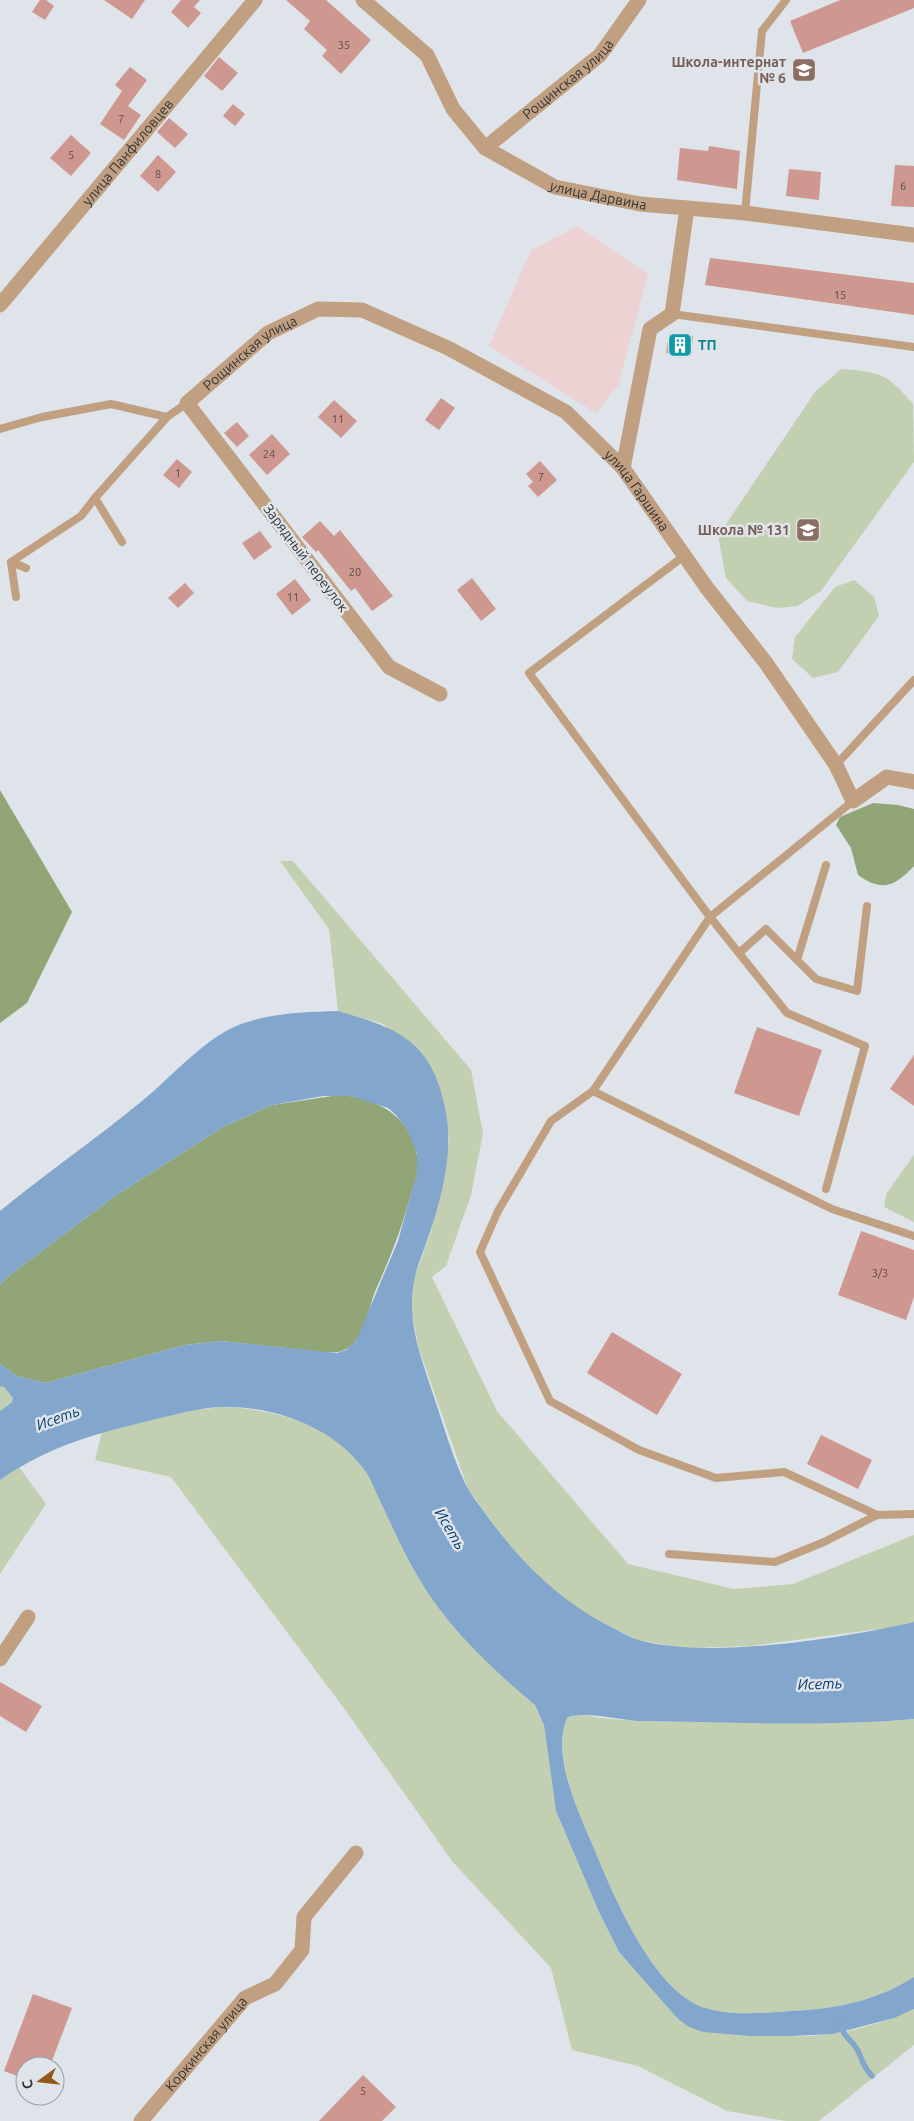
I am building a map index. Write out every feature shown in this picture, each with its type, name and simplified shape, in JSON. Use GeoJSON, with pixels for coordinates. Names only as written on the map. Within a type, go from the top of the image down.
{"type":"FeatureCollection","features":[{"type":"Feature","properties":{"kind":"street","name":"улица Панфиловцев"},"geometry":{"type":"LineString","coordinates":[[0,305],[255,0]]}},
{"type":"Feature","properties":{"kind":"street","name":"улица Дарвина"},"geometry":{"type":"LineString","coordinates":[[363,0],[428,55],[453,109],[485,148],[555,187],[640,204],[744,213],[914,235]]}},
{"type":"Feature","properties":{"kind":"street","name":"Рощинская улица"},"geometry":{"type":"LineString","coordinates":[[485,148],[600,55],[639,0]]}},
{"type":"Feature","properties":{"kind":"street"},"geometry":{"type":"LineString","coordinates":[[622,468],[650,329],[672,314],[687,208]]}},
{"type":"Feature","properties":{"kind":"street","name":"Рощинская улица"},"geometry":{"type":"LineString","coordinates":[[188,403],[268,333],[318,310]]}},
{"type":"Feature","properties":{"kind":"street","name":"улица Гаршина"},"geometry":{"type":"LineString","coordinates":[[318,310],[362,310],[448,348],[566,412],[622,468],[684,556],[766,663],[836,765],[853,801]]}},
{"type":"Feature","properties":{"kind":"street","name":"Зарядный переулок"},"geometry":{"type":"LineString","coordinates":[[188,403],[389,667],[440,694]]}},
{"type":"Feature","properties":{"kind":"street"},"geometry":{"type":"LineString","coordinates":[[853,801],[887,776],[914,782]]}},
{"type":"Feature","properties":{"kind":"street"},"geometry":{"type":"LineString","coordinates":[[0,1659],[28,1617]]}},
{"type":"Feature","properties":{"kind":"street","name":"Коркинская улица"},"geometry":{"type":"LineString","coordinates":[[141,2121],[245,1998],[275,1984],[302,1950],[304,1917],[356,1854]]}},
{"type":"Feature","properties":{"kind":"lane"},"geometry":{"type":"LineString","coordinates":[[744,213],[762,31],[786,0]]}},
{"type":"Feature","properties":{"kind":"lane"},"geometry":{"type":"LineString","coordinates":[[672,314],[914,347]]}},
{"type":"Feature","properties":{"kind":"lane"},"geometry":{"type":"LineString","coordinates":[[11,562],[81,516],[167,417],[188,403]]}},
{"type":"Feature","properties":{"kind":"lane"},"geometry":{"type":"LineString","coordinates":[[0,429],[42,417],[111,404],[167,417]]}},
{"type":"Feature","properties":{"kind":"lane"},"geometry":{"type":"LineString","coordinates":[[95,498],[122,542]]}},
{"type":"Feature","properties":{"kind":"lane"},"geometry":{"type":"LineString","coordinates":[[684,556],[529,673],[710,917],[787,1013],[865,1046],[826,1189]]}},
{"type":"Feature","properties":{"kind":"lane"},"geometry":{"type":"LineString","coordinates":[[11,562],[26,568]]}},
{"type":"Feature","properties":{"kind":"lane"},"geometry":{"type":"LineString","coordinates":[[11,562],[16,598]]}},
{"type":"Feature","properties":{"kind":"lane"},"geometry":{"type":"LineString","coordinates":[[836,765],[914,680]]}},
{"type":"Feature","properties":{"kind":"lane"},"geometry":{"type":"LineString","coordinates":[[853,801],[710,917],[593,1091],[550,1121],[498,1211],[480,1252],[550,1401],[639,1450],[716,1478],[784,1472],[877,1515]]}},
{"type":"Feature","properties":{"kind":"lane"},"geometry":{"type":"LineString","coordinates":[[797,960],[826,865]]}},
{"type":"Feature","properties":{"kind":"lane"},"geometry":{"type":"LineString","coordinates":[[739,954],[766,929],[816,979],[857,991],[867,906]]}},
{"type":"Feature","properties":{"kind":"lane"},"geometry":{"type":"LineString","coordinates":[[593,1091],[832,1209],[914,1236]]}},
{"type":"Feature","properties":{"kind":"lane"},"geometry":{"type":"LineString","coordinates":[[669,1554],[775,1562],[824,1542],[877,1515],[914,1514]]}},
{"type":"Feature","properties":{"kind":"shaded area"},"geometry":{"type":"Polygon","coordinates":[[[578,226],[648,274],[619,384],[596,413],[489,346],[531,250],[578,226]]]}},
{"type":"Feature","properties":{"kind":"green space"},"geometry":{"type":"Polygon","coordinates":[[[841,369],[865,371],[882,376],[896,386],[913,404],[914,462],[821,591],[797,606],[778,608],[747,601],[726,578],[718,536],[815,392],[841,369]]]}},
{"type":"Feature","properties":{"kind":"green space"},"geometry":{"type":"Polygon","coordinates":[[[854,580],[874,597],[879,616],[838,672],[813,678],[792,659],[795,637],[835,587],[854,580]]]}},
{"type":"Feature","properties":{"kind":"green space"},"geometry":{"type":"Polygon","coordinates":[[[0,790],[72,912],[27,1003],[0,1023],[0,790]]]}},
{"type":"Feature","properties":{"kind":"green space"},"geometry":{"type":"Polygon","coordinates":[[[873,803],[898,805],[914,809],[914,866],[900,879],[888,885],[874,884],[858,875],[851,848],[836,825],[840,817],[873,803]]]}},
{"type":"Feature","properties":{"kind":"green space"},"geometry":{"type":"Polygon","coordinates":[[[280,861],[293,861],[471,1070],[483,1133],[471,1195],[446,1266],[432,1277],[497,1411],[628,1564],[734,1589],[793,1584],[914,1535],[914,1622],[887,1628],[751,1646],[683,1648],[638,1640],[589,1617],[543,1582],[507,1543],[468,1489],[419,1349],[412,1314],[412,1285],[431,1231],[449,1142],[445,1106],[434,1073],[383,1024],[338,1011],[329,929],[280,861]]]}},
{"type":"Feature","properties":{"kind":"green space"},"geometry":{"type":"Polygon","coordinates":[[[339,1095],[370,1101],[396,1117],[406,1128],[413,1141],[417,1156],[416,1179],[399,1233],[374,1294],[362,1331],[354,1343],[340,1352],[323,1352],[221,1341],[185,1345],[45,1383],[17,1376],[0,1364],[0,1285],[6,1278],[115,1196],[223,1127],[272,1105],[339,1095]]]}},
{"type":"Feature","properties":{"kind":"green space"},"geometry":{"type":"Polygon","coordinates":[[[914,1155],[914,1222],[884,1207],[886,1194],[914,1155]]]}},
{"type":"Feature","properties":{"kind":"green space"},"geometry":{"type":"Polygon","coordinates":[[[0,1386],[4,1387],[13,1398],[12,1402],[0,1411],[0,1386]]]}},
{"type":"Feature","properties":{"kind":"green space"},"geometry":{"type":"Polygon","coordinates":[[[223,1407],[263,1411],[304,1423],[324,1432],[356,1458],[368,1475],[412,1568],[432,1598],[473,1646],[535,1705],[544,1725],[556,1811],[599,1912],[619,1952],[677,2018],[762,2033],[806,2036],[838,2033],[870,2026],[914,2009],[914,2045],[819,2121],[786,2121],[727,2111],[638,2066],[572,2050],[551,1968],[452,1861],[346,1711],[171,1477],[95,1460],[102,1432],[195,1410],[223,1407]]]}},
{"type":"Feature","properties":{"kind":"green space"},"geometry":{"type":"Polygon","coordinates":[[[19,1467],[46,1504],[0,1574],[0,1480],[19,1467]]]}},
{"type":"Feature","properties":{"kind":"green space"},"geometry":{"type":"Polygon","coordinates":[[[578,1714],[612,1719],[663,1721],[815,1723],[914,1719],[914,1977],[870,1998],[840,2006],[808,2010],[759,2013],[715,2011],[685,1998],[667,1981],[650,1960],[635,1935],[609,1883],[573,1796],[564,1763],[563,1732],[567,1718],[578,1714]]]}},
{"type":"Feature","properties":{"kind":"water","name":"Исеть"},"geometry":{"type":"Polygon","coordinates":[[[338,1011],[378,1024],[408,1040],[421,1052],[431,1066],[439,1084],[445,1107],[448,1155],[439,1202],[413,1288],[412,1309],[417,1343],[449,1443],[467,1487],[498,1531],[527,1564],[559,1594],[595,1619],[633,1638],[668,1646],[701,1648],[776,1645],[914,1622],[914,1719],[845,1723],[776,1723],[638,1721],[591,1715],[567,1718],[563,1732],[562,1747],[564,1763],[573,1796],[609,1883],[635,1935],[650,1960],[667,1981],[685,1998],[715,2011],[748,2013],[808,2010],[840,2006],[870,1998],[914,1977],[914,2009],[894,2018],[833,2034],[792,2036],[750,2036],[703,2032],[689,2027],[677,2018],[619,1952],[599,1912],[556,1811],[544,1725],[535,1705],[486,1661],[442,1613],[408,1559],[366,1472],[338,1443],[322,1432],[284,1416],[264,1411],[224,1407],[200,1409],[97,1434],[39,1457],[0,1480],[0,1411],[12,1402],[13,1398],[4,1387],[0,1386],[0,1364],[17,1376],[45,1383],[185,1345],[221,1341],[337,1353],[346,1350],[356,1341],[398,1241],[417,1173],[417,1153],[407,1129],[395,1114],[388,1108],[351,1096],[323,1096],[272,1105],[223,1127],[115,1196],[6,1278],[0,1285],[0,1211],[125,1115],[201,1048],[227,1030],[252,1020],[276,1015],[338,1011]]]}},
{"type":"Feature","properties":{"kind":"building"},"geometry":{"type":"Polygon","coordinates":[[[40,0],[46,0],[54,6],[45,20],[32,12],[40,0]]]}},
{"type":"Feature","properties":{"kind":"building"},"geometry":{"type":"Polygon","coordinates":[[[104,0],[145,0],[132,19],[104,0]]]}},
{"type":"Feature","properties":{"kind":"building"},"geometry":{"type":"Polygon","coordinates":[[[181,0],[200,0],[194,7],[201,13],[188,28],[171,12],[181,0]]]}},
{"type":"Feature","properties":{"kind":"building"},"geometry":{"type":"Polygon","coordinates":[[[286,0],[326,0],[371,40],[341,74],[322,56],[327,50],[304,29],[310,21],[286,0]]]}},
{"type":"Feature","properties":{"kind":"building"},"geometry":{"type":"Polygon","coordinates":[[[840,0],[914,0],[914,8],[803,53],[790,21],[840,0]]]}},
{"type":"Feature","properties":{"kind":"building"},"geometry":{"type":"Polygon","coordinates":[[[219,57],[238,73],[222,91],[204,76],[219,57]]]}},
{"type":"Feature","properties":{"kind":"building"},"geometry":{"type":"Polygon","coordinates":[[[130,67],[147,80],[128,106],[141,115],[124,140],[100,124],[122,91],[115,85],[130,67]]]}},
{"type":"Feature","properties":{"kind":"building"},"geometry":{"type":"Polygon","coordinates":[[[233,104],[245,114],[235,126],[223,116],[233,104]]]}},
{"type":"Feature","properties":{"kind":"building"},"geometry":{"type":"Polygon","coordinates":[[[169,118],[188,134],[175,148],[157,132],[169,118]]]}},
{"type":"Feature","properties":{"kind":"building"},"geometry":{"type":"Polygon","coordinates":[[[71,135],[91,153],[71,176],[50,158],[71,135]]]}},
{"type":"Feature","properties":{"kind":"building"},"geometry":{"type":"Polygon","coordinates":[[[709,146],[740,151],[737,189],[677,180],[680,148],[708,151],[709,146]]]}},
{"type":"Feature","properties":{"kind":"building"},"geometry":{"type":"Polygon","coordinates":[[[158,155],[176,172],[158,192],[140,176],[158,155]]]}},
{"type":"Feature","properties":{"kind":"building"},"geometry":{"type":"Polygon","coordinates":[[[895,165],[914,166],[914,207],[891,206],[895,165]]]}},
{"type":"Feature","properties":{"kind":"building"},"geometry":{"type":"Polygon","coordinates":[[[789,169],[821,172],[819,200],[786,196],[789,169]]]}},
{"type":"Feature","properties":{"kind":"building"},"geometry":{"type":"Polygon","coordinates":[[[710,258],[914,283],[914,315],[705,285],[710,258]]]}},
{"type":"Feature","properties":{"kind":"building","name":"ТП"},"geometry":{"type":"Polygon","coordinates":[[[669,334],[693,336],[691,356],[666,353],[669,334]]]}},
{"type":"Feature","properties":{"kind":"building"},"geometry":{"type":"Polygon","coordinates":[[[441,398],[455,408],[439,430],[425,420],[441,398]]]}},
{"type":"Feature","properties":{"kind":"building"},"geometry":{"type":"Polygon","coordinates":[[[334,400],[357,421],[341,438],[318,417],[334,400]]]}},
{"type":"Feature","properties":{"kind":"building"},"geometry":{"type":"Polygon","coordinates":[[[237,422],[249,436],[237,447],[224,433],[237,422]]]}},
{"type":"Feature","properties":{"kind":"building"},"geometry":{"type":"Polygon","coordinates":[[[272,434],[290,454],[267,475],[249,455],[272,434]]]}},
{"type":"Feature","properties":{"kind":"building"},"geometry":{"type":"Polygon","coordinates":[[[177,459],[192,472],[179,488],[163,475],[177,459]]]}},
{"type":"Feature","properties":{"kind":"building"},"geometry":{"type":"Polygon","coordinates":[[[540,461],[557,480],[538,497],[528,486],[533,482],[526,474],[540,461]]]}},
{"type":"Feature","properties":{"kind":"building"},"geometry":{"type":"Polygon","coordinates":[[[320,521],[334,536],[340,530],[393,596],[372,611],[355,588],[351,591],[318,550],[316,552],[302,537],[320,521]]]}},
{"type":"Feature","properties":{"kind":"building"},"geometry":{"type":"Polygon","coordinates":[[[260,531],[272,547],[254,560],[242,543],[260,531]]]}},
{"type":"Feature","properties":{"kind":"building"},"geometry":{"type":"Polygon","coordinates":[[[472,578],[496,609],[481,621],[457,590],[472,578]]]}},
{"type":"Feature","properties":{"kind":"building"},"geometry":{"type":"Polygon","coordinates":[[[295,579],[311,600],[292,615],[276,594],[295,579]]]}},
{"type":"Feature","properties":{"kind":"building"},"geometry":{"type":"Polygon","coordinates":[[[185,583],[194,593],[178,608],[168,598],[185,583]]]}},
{"type":"Feature","properties":{"kind":"building"},"geometry":{"type":"Polygon","coordinates":[[[757,1027],[822,1050],[799,1116],[734,1093],[757,1027]]]}},
{"type":"Feature","properties":{"kind":"building"},"geometry":{"type":"Polygon","coordinates":[[[914,1055],[914,1106],[890,1089],[914,1055]]]}},
{"type":"Feature","properties":{"kind":"building"},"geometry":{"type":"Polygon","coordinates":[[[861,1231],[914,1250],[914,1297],[906,1320],[838,1295],[861,1231]]]}},
{"type":"Feature","properties":{"kind":"building"},"geometry":{"type":"Polygon","coordinates":[[[612,1332],[682,1374],[657,1415],[587,1373],[612,1332]]]}},
{"type":"Feature","properties":{"kind":"building"},"geometry":{"type":"Polygon","coordinates":[[[821,1435],[872,1460],[858,1489],[807,1464],[821,1435]]]}},
{"type":"Feature","properties":{"kind":"building"},"geometry":{"type":"Polygon","coordinates":[[[0,1682],[42,1706],[26,1732],[0,1716],[0,1682]]]}},
{"type":"Feature","properties":{"kind":"building"},"geometry":{"type":"Polygon","coordinates":[[[33,1994],[72,2008],[54,2056],[15,2056],[15,2075],[4,2071],[33,1994]]]}},
{"type":"Feature","properties":{"kind":"building"},"geometry":{"type":"Polygon","coordinates":[[[363,2075],[396,2107],[382,2121],[319,2121],[363,2075]]]}},
{"type":"Feature","properties":{"kind":"waterway"},"geometry":{"type":"LineString","coordinates":[[841,2024],[843,2032],[856,2047],[872,2076]]}},
{"type":"Feature","properties":{"kind":"place","name":"Школа-интернат № 6"},"geometry":{"type":"Point","coordinates":[804,70]}},
{"type":"Feature","properties":{"kind":"place","name":"ТП"},"geometry":{"type":"Point","coordinates":[680,345]}},
{"type":"Feature","properties":{"kind":"place","name":"Школа № 131"},"geometry":{"type":"Point","coordinates":[808,530]}}]}
